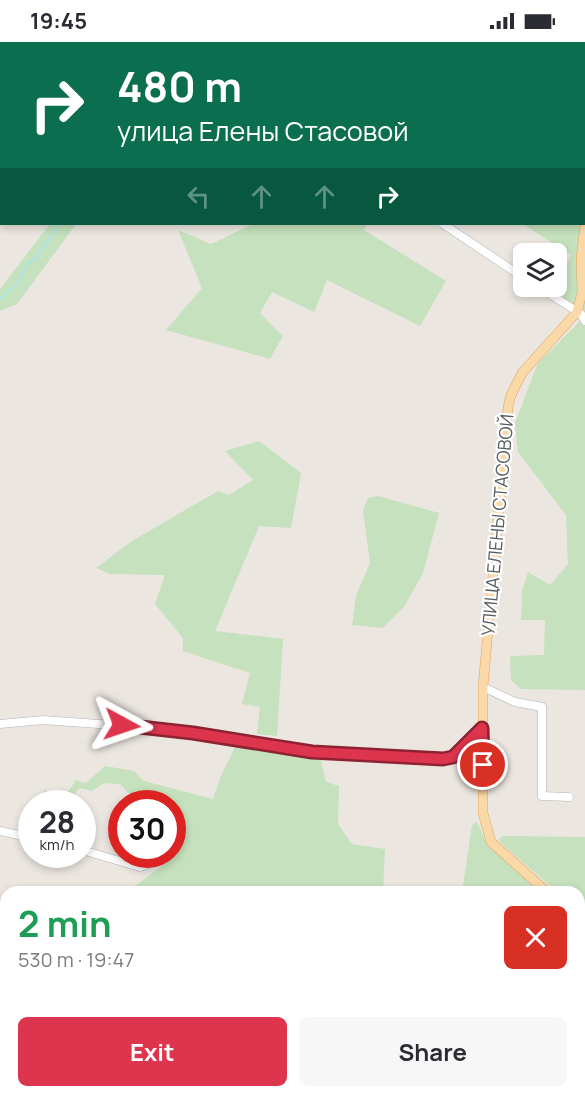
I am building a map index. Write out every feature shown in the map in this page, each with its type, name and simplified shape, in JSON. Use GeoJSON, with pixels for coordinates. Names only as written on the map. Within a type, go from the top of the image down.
{"type":"FeatureCollection","features":[{"type":"Feature","properties":{"kind":"main road"},"geometry":{"type":"LineString","coordinates":[[577,312],[582,293],[581,258],[585,225]]}},
{"type":"Feature","properties":{"kind":"main road","name":"УЛИЦА ЕЛЕНЫ СТАСОВОЙ"},"geometry":{"type":"LineString","coordinates":[[540,886],[491,842],[483,813],[483,687],[503,474],[506,416],[511,395],[522,373],[533,359],[577,312]]}},
{"type":"Feature","properties":{"kind":"street"},"geometry":{"type":"LineString","coordinates":[[444,225],[513,271]]}},
{"type":"Feature","properties":{"kind":"street"},"geometry":{"type":"LineString","coordinates":[[554,297],[577,312],[585,321]]}},
{"type":"Feature","properties":{"kind":"street"},"geometry":{"type":"LineString","coordinates":[[483,687],[515,702],[542,707],[542,796],[568,797]]}},
{"type":"Feature","properties":{"kind":"street"},"geometry":{"type":"LineString","coordinates":[[0,724],[43,720],[140,727],[312,752],[443,759],[453,757],[482,728]]}},
{"type":"Feature","properties":{"kind":"street"},"geometry":{"type":"LineString","coordinates":[[0,831],[18,835]]}},
{"type":"Feature","properties":{"kind":"green space"},"geometry":{"type":"Polygon","coordinates":[[[49,225],[75,225],[17,304],[0,311],[0,289],[49,225]]]}},
{"type":"Feature","properties":{"kind":"green space"},"geometry":{"type":"Polygon","coordinates":[[[251,225],[366,225],[364,230],[446,281],[420,326],[327,280],[314,312],[272,292],[260,313],[283,336],[270,359],[166,330],[202,288],[178,230],[211,244],[251,225]]]}},
{"type":"Feature","properties":{"kind":"green space"},"geometry":{"type":"Polygon","coordinates":[[[525,225],[585,225],[585,690],[521,689],[511,680],[510,656],[544,655],[545,620],[521,620],[522,591],[528,572],[550,585],[568,564],[566,515],[518,452],[515,423],[538,363],[580,321],[563,297],[567,297],[567,264],[571,255],[567,252],[567,243],[552,243],[525,225]]]}},
{"type":"Feature","properties":{"kind":"green space"},"geometry":{"type":"Polygon","coordinates":[[[259,441],[301,473],[291,528],[259,526],[215,631],[283,639],[277,736],[257,734],[260,707],[242,704],[250,673],[183,651],[183,638],[155,604],[165,575],[110,574],[96,568],[132,541],[218,491],[229,495],[253,480],[225,451],[259,441]]]}},
{"type":"Feature","properties":{"kind":"green space"},"geometry":{"type":"Polygon","coordinates":[[[378,496],[439,513],[423,573],[404,607],[383,628],[352,625],[356,596],[370,563],[363,510],[368,498],[378,496]]]}},
{"type":"Feature","properties":{"kind":"green space"},"geometry":{"type":"Polygon","coordinates":[[[235,747],[321,760],[326,782],[339,786],[338,824],[352,844],[385,849],[383,886],[135,886],[159,868],[186,868],[186,792],[213,799],[235,747]]]}},
{"type":"Feature","properties":{"kind":"green space"},"geometry":{"type":"Polygon","coordinates":[[[105,766],[134,771],[144,781],[178,790],[126,790],[120,784],[104,783],[94,790],[80,788],[69,790],[75,780],[86,783],[105,766]]]}},
{"type":"Feature","properties":{"kind":"green space"},"geometry":{"type":"Polygon","coordinates":[[[477,822],[488,846],[532,886],[463,886],[472,825],[477,822]]]}},
{"type":"Feature","properties":{"kind":"green space"},"geometry":{"type":"Polygon","coordinates":[[[503,836],[585,837],[585,886],[550,886],[499,839],[503,836]]]}},
{"type":"Feature","properties":{"kind":"waterway"},"geometry":{"type":"LineString","coordinates":[[0,299],[17,284],[28,263],[35,259],[59,225]]}},
{"type":"Feature","properties":{"kind":"route"},"geometry":{"type":"LineString","coordinates":[[122,725],[193,733],[312,752],[443,759],[453,757],[482,728],[483,765]]}}]}
